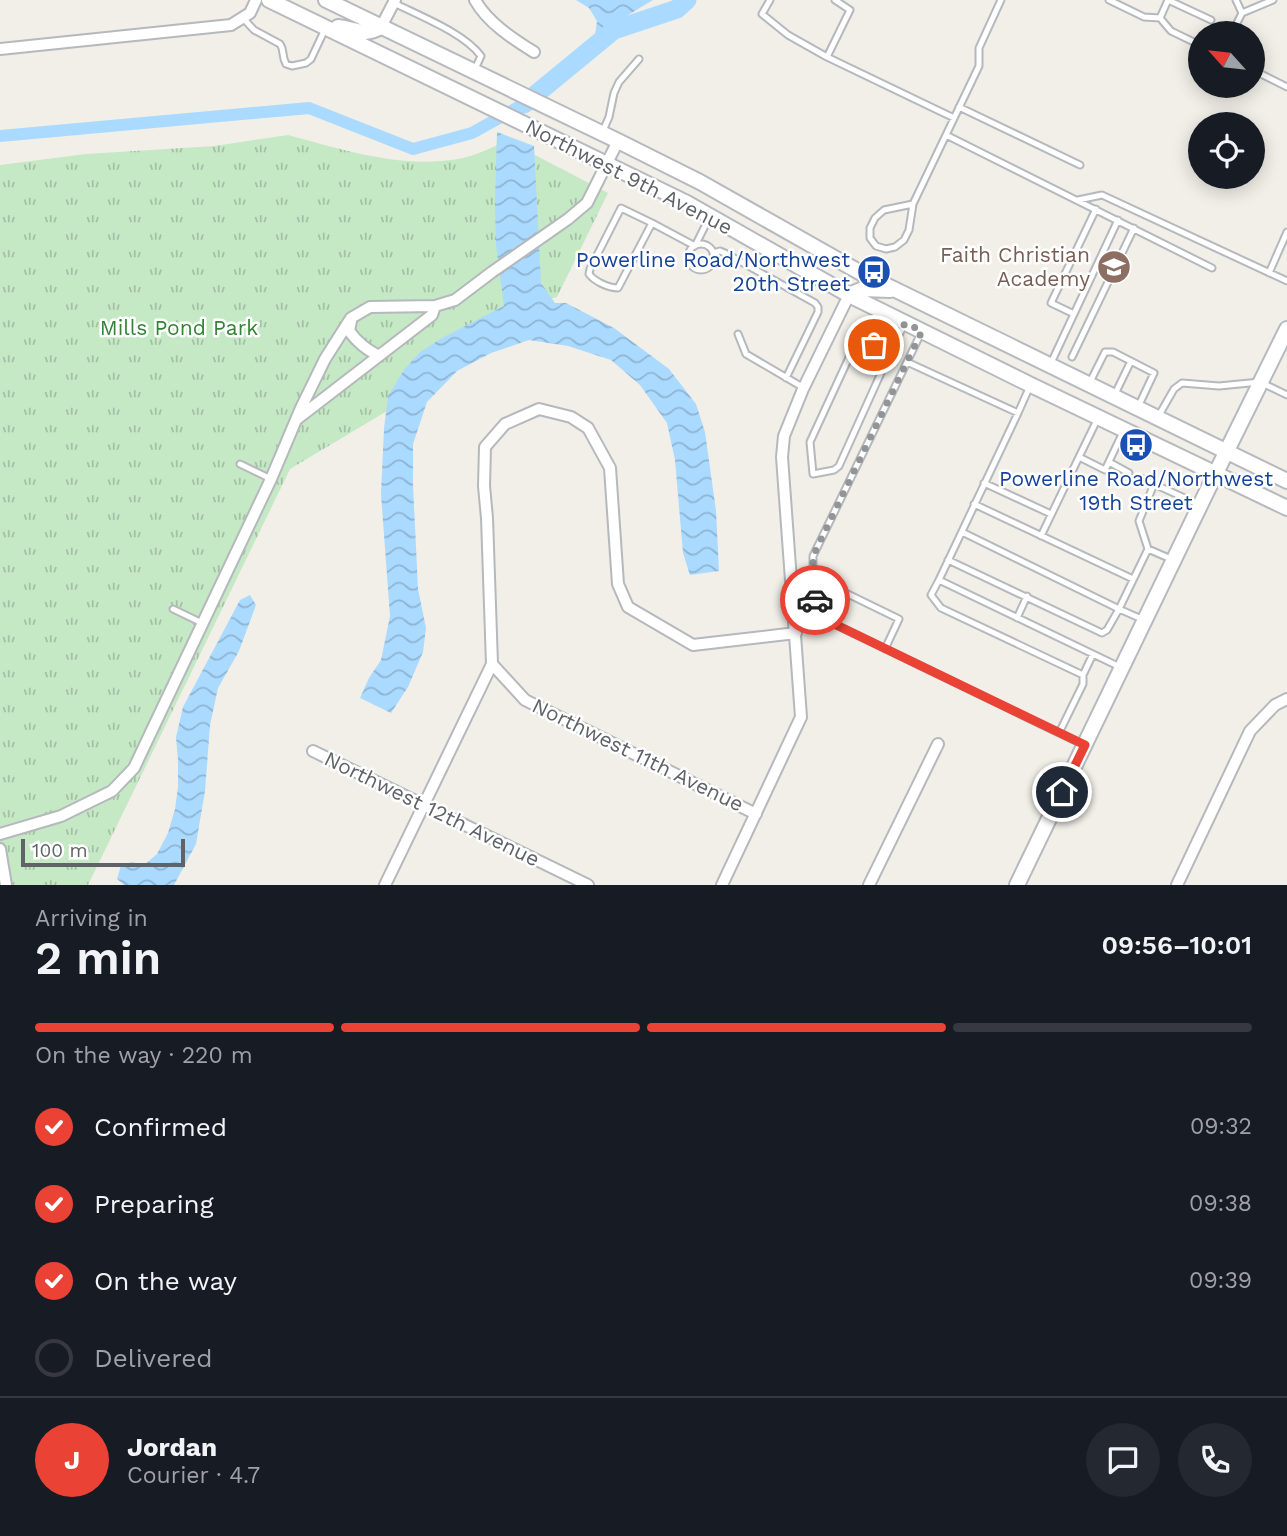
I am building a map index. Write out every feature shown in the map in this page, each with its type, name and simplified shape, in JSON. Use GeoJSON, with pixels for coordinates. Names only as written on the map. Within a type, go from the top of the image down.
{"type":"FeatureCollection","features":[{"type":"Feature","properties":{"kind":"main road","name":"Northwest 9th Avenue"},"geometry":{"type":"LineString","coordinates":[[269,0],[607,163],[710,216],[849,295],[1287,508]]}},
{"type":"Feature","properties":{"kind":"main road","name":"Northwest 9th Avenue"},"geometry":{"type":"LineString","coordinates":[[326,0],[700,182],[861,274],[1287,481]]}},
{"type":"Feature","properties":{"kind":"main road"},"geometry":{"type":"LineString","coordinates":[[328,28],[339,26],[371,33],[381,27]]}},
{"type":"Feature","properties":{"kind":"main road"},"geometry":{"type":"LineString","coordinates":[[816,276],[861,274]]}},
{"type":"Feature","properties":{"kind":"main road"},"geometry":{"type":"LineString","coordinates":[[849,295],[863,289],[895,290]]}},
{"type":"Feature","properties":{"kind":"main road"},"geometry":{"type":"LineString","coordinates":[[1017,885],[1287,329]]}},
{"type":"Feature","properties":{"kind":"street"},"geometry":{"type":"LineString","coordinates":[[0,49],[231,25],[250,12],[256,0]]}},
{"type":"Feature","properties":{"kind":"street"},"geometry":{"type":"LineString","coordinates":[[475,0],[485,15],[534,51]]}},
{"type":"Feature","properties":{"kind":"street"},"geometry":{"type":"LineString","coordinates":[[381,27],[395,1]]}},
{"type":"Feature","properties":{"kind":"street"},"geometry":{"type":"LineString","coordinates":[[0,834],[61,816],[112,791],[134,768],[271,479],[294,421],[325,359],[351,318],[370,306],[435,306],[455,300],[587,203],[618,141]]}},
{"type":"Feature","properties":{"kind":"street"},"geometry":{"type":"LineString","coordinates":[[722,885],[801,717],[782,457],[784,436],[849,295]]}},
{"type":"Feature","properties":{"kind":"street"},"geometry":{"type":"LineString","coordinates":[[294,421],[432,315],[435,306]]}},
{"type":"Feature","properties":{"kind":"street"},"geometry":{"type":"LineString","coordinates":[[351,318],[349,331],[366,349],[379,356]]}},
{"type":"Feature","properties":{"kind":"street"},"geometry":{"type":"LineString","coordinates":[[385,885],[492,664],[484,486],[485,447],[505,424],[539,409],[571,417],[588,428],[610,468],[618,584],[628,607],[693,645],[796,633]]}},
{"type":"Feature","properties":{"kind":"street","name":"Northwest 11th Avenue"},"geometry":{"type":"LineString","coordinates":[[492,664],[525,701],[756,814]]}},
{"type":"Feature","properties":{"kind":"street"},"geometry":{"type":"LineString","coordinates":[[1177,885],[1250,731],[1275,705],[1287,699]]}},
{"type":"Feature","properties":{"kind":"street"},"geometry":{"type":"LineString","coordinates":[[869,885],[938,744]]}},
{"type":"Feature","properties":{"kind":"street","name":"Northwest 12th Avenue"},"geometry":{"type":"LineString","coordinates":[[313,751],[588,885]]}},
{"type":"Feature","properties":{"kind":"street"},"geometry":{"type":"LineString","coordinates":[[0,849],[6,885]]}},
{"type":"Feature","properties":{"kind":"lane"},"geometry":{"type":"LineString","coordinates":[[770,0],[762,14],[788,35],[827,57],[954,118]]}},
{"type":"Feature","properties":{"kind":"lane"},"geometry":{"type":"LineString","coordinates":[[827,57],[850,10],[835,0]]}},
{"type":"Feature","properties":{"kind":"lane"},"geometry":{"type":"LineString","coordinates":[[913,204],[884,209],[875,218],[870,228],[870,238],[876,246],[886,249],[895,247],[904,240],[909,230],[913,204],[979,66],[979,48],[1001,0]]}},
{"type":"Feature","properties":{"kind":"lane"},"geometry":{"type":"LineString","coordinates":[[1109,0],[1144,17],[1160,18],[1171,31],[1188,39]]}},
{"type":"Feature","properties":{"kind":"lane"},"geometry":{"type":"LineString","coordinates":[[1160,18],[1168,0],[1211,20]]}},
{"type":"Feature","properties":{"kind":"lane"},"geometry":{"type":"LineString","coordinates":[[1236,0],[1242,13]]}},
{"type":"Feature","properties":{"kind":"lane"},"geometry":{"type":"LineString","coordinates":[[1238,21],[1242,13],[1273,0]]}},
{"type":"Feature","properties":{"kind":"lane"},"geometry":{"type":"LineString","coordinates":[[395,1],[475,47],[481,56],[473,72]]}},
{"type":"Feature","properties":{"kind":"lane"},"geometry":{"type":"LineString","coordinates":[[242,17],[254,30],[280,44],[286,64],[292,66],[306,63],[311,58],[328,28]]}},
{"type":"Feature","properties":{"kind":"lane"},"geometry":{"type":"LineString","coordinates":[[602,133],[610,117],[614,93],[619,82],[639,59]]}},
{"type":"Feature","properties":{"kind":"lane"},"geometry":{"type":"LineString","coordinates":[[1265,77],[1287,87]]}},
{"type":"Feature","properties":{"kind":"lane"},"geometry":{"type":"LineString","coordinates":[[959,107],[1080,165]]}},
{"type":"Feature","properties":{"kind":"lane"},"geometry":{"type":"LineString","coordinates":[[946,135],[1212,268]]}},
{"type":"Feature","properties":{"kind":"lane"},"geometry":{"type":"LineString","coordinates":[[1078,200],[1102,195],[1287,281]]}},
{"type":"Feature","properties":{"kind":"lane"},"geometry":{"type":"LineString","coordinates":[[652,223],[618,288],[612,288],[592,278],[590,269],[621,208],[652,223],[695,246],[704,244],[711,249],[713,261],[708,268],[700,270],[689,263],[688,255],[695,246],[710,216]]}},
{"type":"Feature","properties":{"kind":"lane"},"geometry":{"type":"LineString","coordinates":[[1074,314],[1051,303],[1096,209]]}},
{"type":"Feature","properties":{"kind":"lane"},"geometry":{"type":"LineString","coordinates":[[1049,366],[1118,220]]}},
{"type":"Feature","properties":{"kind":"lane"},"geometry":{"type":"LineString","coordinates":[[1072,357],[1134,228]]}},
{"type":"Feature","properties":{"kind":"lane"},"geometry":{"type":"LineString","coordinates":[[1269,273],[1287,232]]}},
{"type":"Feature","properties":{"kind":"lane"},"geometry":{"type":"LineString","coordinates":[[713,253],[720,251],[727,254],[816,303],[818,312],[786,378]]}},
{"type":"Feature","properties":{"kind":"lane"},"geometry":{"type":"LineString","coordinates":[[890,353],[858,338],[810,442],[813,474],[834,470],[839,466],[905,323]]}},
{"type":"Feature","properties":{"kind":"lane"},"geometry":{"type":"LineString","coordinates":[[922,331],[813,556],[813,592],[816,603],[824,619],[1085,745]]}},
{"type":"Feature","properties":{"kind":"lane"},"geometry":{"type":"LineString","coordinates":[[738,334],[746,354],[804,388]]}},
{"type":"Feature","properties":{"kind":"lane"},"geometry":{"type":"LineString","coordinates":[[1089,385],[1105,352],[1113,352],[1154,373],[1137,408]]}},
{"type":"Feature","properties":{"kind":"lane"},"geometry":{"type":"LineString","coordinates":[[1114,397],[1131,361]]}},
{"type":"Feature","properties":{"kind":"lane"},"geometry":{"type":"LineString","coordinates":[[906,362],[1018,413]]}},
{"type":"Feature","properties":{"kind":"lane"},"geometry":{"type":"LineString","coordinates":[[1158,418],[1174,389],[1182,383],[1219,386],[1261,382],[1287,395]]}},
{"type":"Feature","properties":{"kind":"lane"},"geometry":{"type":"LineString","coordinates":[[1031,385],[931,594],[941,608],[1083,675]]}},
{"type":"Feature","properties":{"kind":"lane"},"geometry":{"type":"LineString","coordinates":[[1041,536],[1099,417]]}},
{"type":"Feature","properties":{"kind":"lane"},"geometry":{"type":"LineString","coordinates":[[1079,457],[1105,470],[1124,429]]}},
{"type":"Feature","properties":{"kind":"lane"},"geometry":{"type":"LineString","coordinates":[[1109,462],[1129,472]]}},
{"type":"Feature","properties":{"kind":"lane"},"geometry":{"type":"LineString","coordinates":[[240,464],[271,479]]}},
{"type":"Feature","properties":{"kind":"lane"},"geometry":{"type":"LineString","coordinates":[[1141,478],[1200,505]]}},
{"type":"Feature","properties":{"kind":"lane"},"geometry":{"type":"LineString","coordinates":[[985,483],[1051,514]]}},
{"type":"Feature","properties":{"kind":"lane"},"geometry":{"type":"LineString","coordinates":[[948,559],[1102,633],[1107,630],[1119,609],[1148,549],[1139,521],[1153,484]]}},
{"type":"Feature","properties":{"kind":"lane"},"geometry":{"type":"LineString","coordinates":[[974,505],[1133,579]]}},
{"type":"Feature","properties":{"kind":"lane"},"geometry":{"type":"LineString","coordinates":[[962,531],[1144,620]]}},
{"type":"Feature","properties":{"kind":"lane"},"geometry":{"type":"LineString","coordinates":[[1148,549],[1173,560]]}},
{"type":"Feature","properties":{"kind":"lane"},"geometry":{"type":"LineString","coordinates":[[813,577],[899,619],[885,649]]}},
{"type":"Feature","properties":{"kind":"lane"},"geometry":{"type":"LineString","coordinates":[[939,580],[1122,668]]}},
{"type":"Feature","properties":{"kind":"lane"},"geometry":{"type":"LineString","coordinates":[[1017,618],[1027,596]]}},
{"type":"Feature","properties":{"kind":"lane"},"geometry":{"type":"LineString","coordinates":[[173,609],[202,623]]}},
{"type":"Feature","properties":{"kind":"lane"},"geometry":{"type":"LineString","coordinates":[[1059,733],[1083,684],[1083,675],[1093,654]]}},
{"type":"Feature","properties":{"kind":"green space","name":"Mills Pond Park"},"geometry":{"type":"Polygon","coordinates":[[[288,135],[374,157],[419,162],[463,158],[508,141],[608,193],[557,297],[503,315],[392,408],[290,469],[88,885],[0,885],[0,165],[86,154],[215,146],[288,135]]]}},
{"type":"Feature","properties":{"kind":"water"},"geometry":{"type":"Polygon","coordinates":[[[576,0],[653,0],[595,35],[597,21],[589,8],[576,0]]]}},
{"type":"Feature","properties":{"kind":"water"},"geometry":{"type":"Polygon","coordinates":[[[497,132],[534,146],[541,283],[555,303],[566,303],[614,328],[669,369],[696,404],[705,432],[716,511],[719,571],[690,575],[683,553],[675,460],[667,423],[640,385],[611,360],[568,346],[529,340],[491,353],[457,371],[427,402],[413,444],[418,589],[426,628],[423,652],[408,687],[391,713],[360,698],[381,660],[390,616],[381,494],[388,396],[404,370],[419,353],[504,306],[496,245],[497,132]]]}},
{"type":"Feature","properties":{"kind":"water"},"geometry":{"type":"Polygon","coordinates":[[[250,595],[256,605],[239,651],[218,688],[210,725],[205,791],[196,844],[174,885],[124,885],[117,879],[121,865],[132,862],[144,865],[157,854],[168,833],[178,787],[176,737],[183,707],[240,600],[250,595]]]}},
{"type":"Feature","properties":{"kind":"waterway"},"geometry":{"type":"LineString","coordinates":[[524,104],[614,30],[677,9],[687,0]]}},
{"type":"Feature","properties":{"kind":"waterway"},"geometry":{"type":"LineString","coordinates":[[0,136],[309,108],[413,149],[472,133],[524,104]]}},
{"type":"Feature","properties":{"kind":"way so far"},"geometry":{"type":"LineString","coordinates":[[815,600],[813,556],[922,331],[905,323],[890,353],[874,345]]}},
{"type":"Feature","properties":{"kind":"place","name":"Faith Christian Academy"},"geometry":{"type":"Point","coordinates":[1114,267]}},
{"type":"Feature","properties":{"kind":"place","name":"Powerline Road/Northwest 20th Street"},"geometry":{"type":"Point","coordinates":[874,272]}},
{"type":"Feature","properties":{"kind":"place","name":"Powerline Road/Northwest 19th Street"},"geometry":{"type":"Point","coordinates":[1136,445]}},
{"type":"Feature","properties":{"kind":"route"},"geometry":{"type":"LineString","coordinates":[[815,600],[824,619],[1085,745],[1062,792]]}}]}
